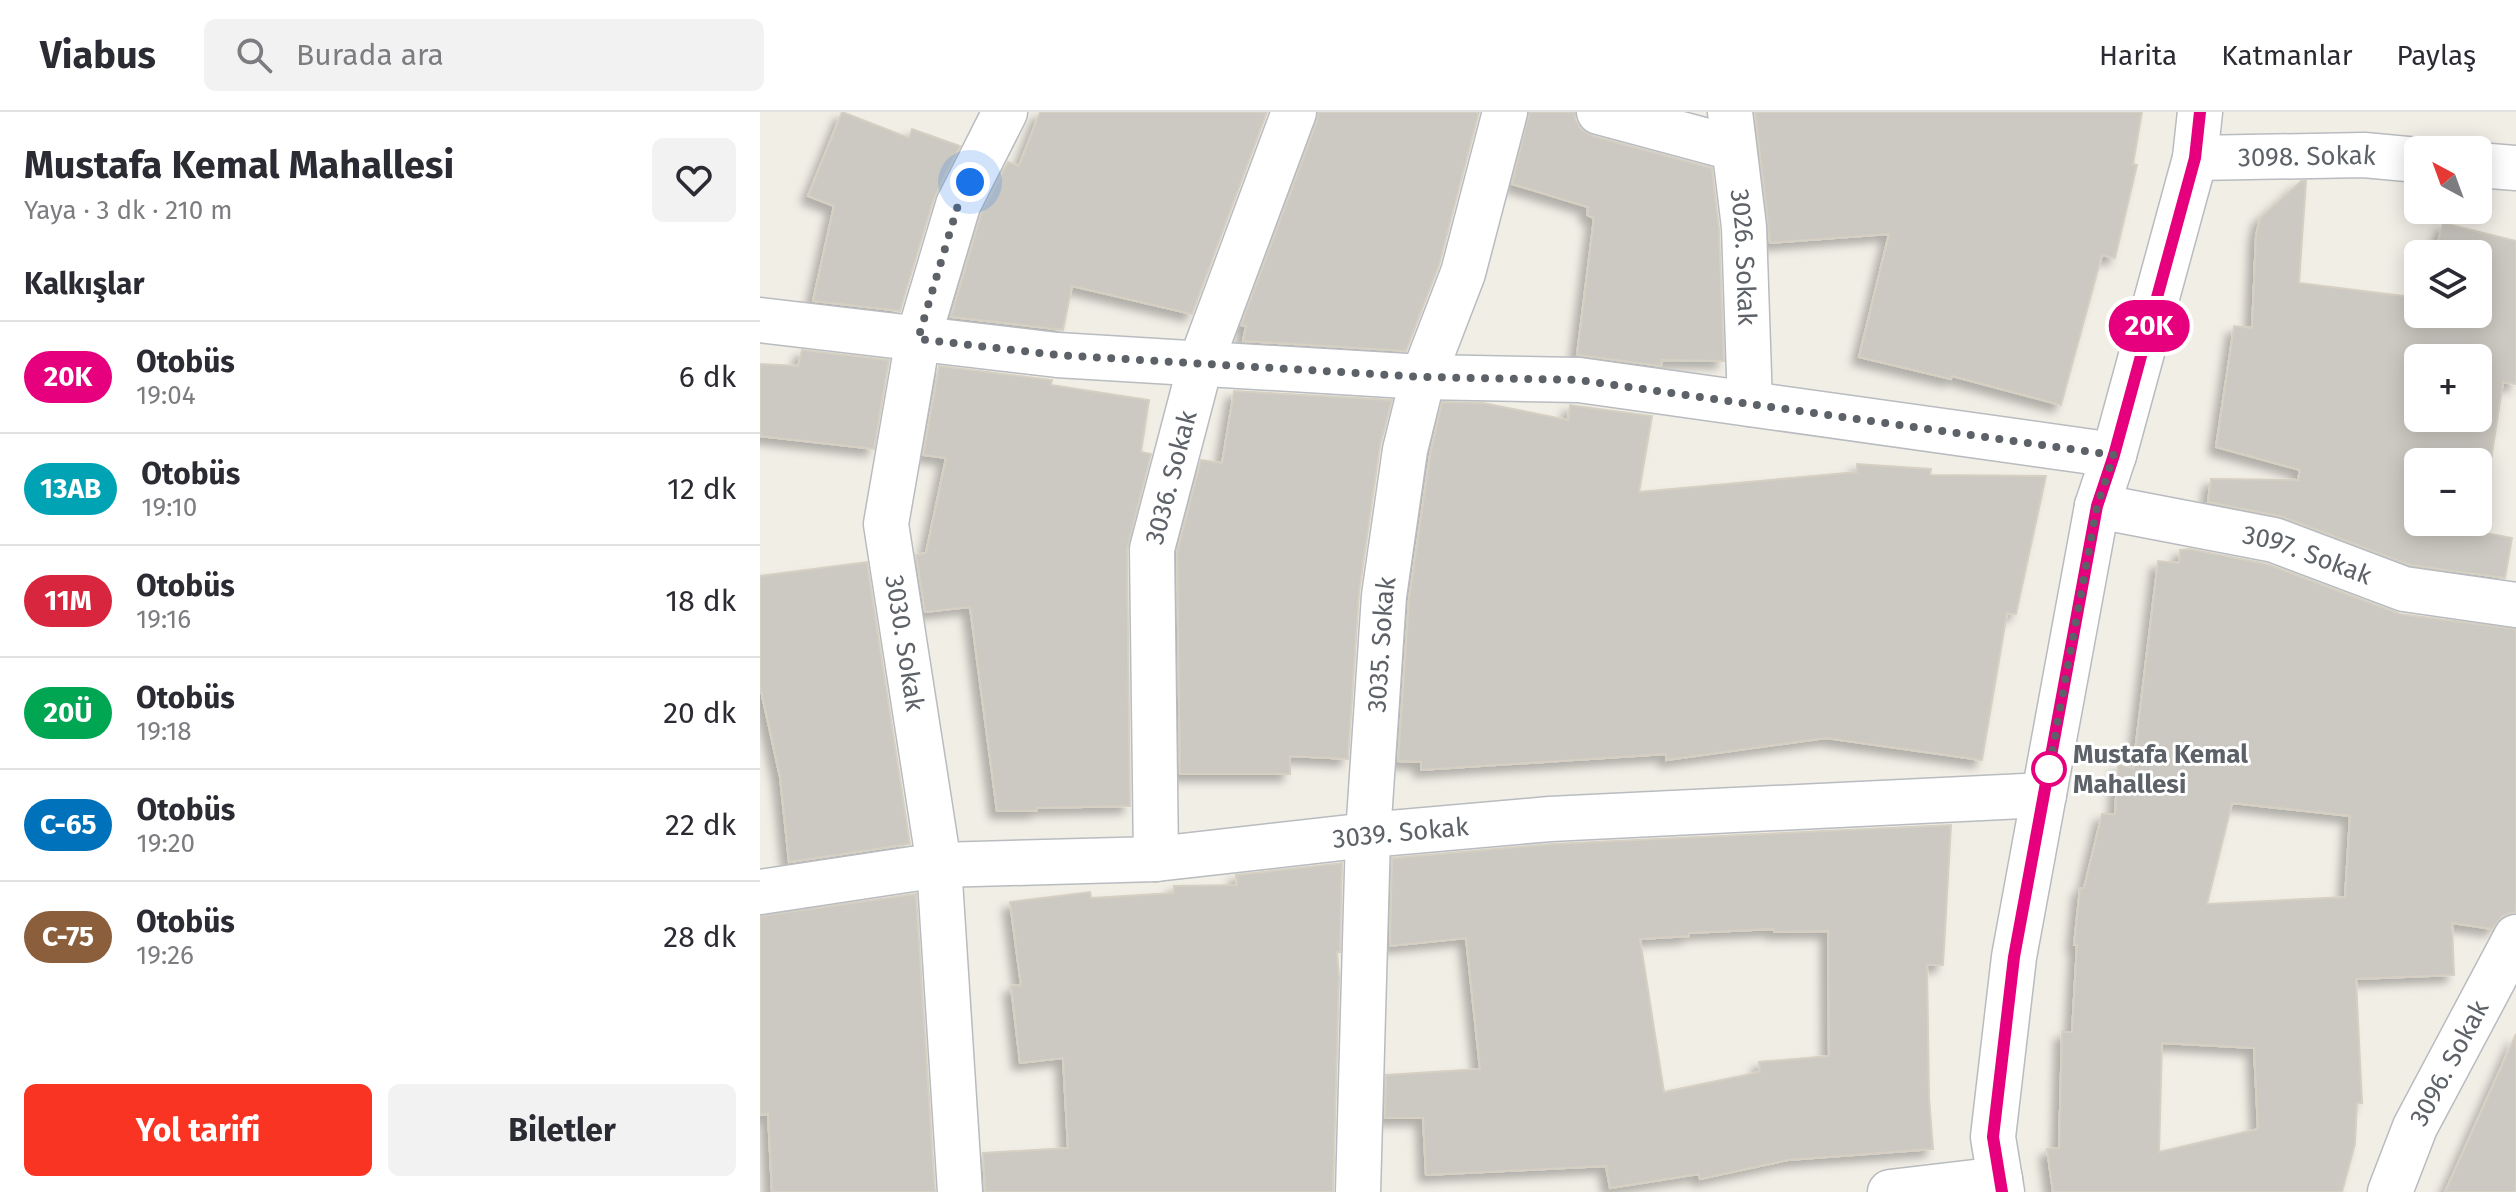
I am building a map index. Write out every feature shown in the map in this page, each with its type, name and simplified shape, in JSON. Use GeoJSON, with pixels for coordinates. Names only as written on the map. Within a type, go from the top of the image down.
{"type":"FeatureCollection","features":[{"type":"Feature","properties":{"kind":"street","name":"3030. Sokak"},"geometry":{"type":"LineString","coordinates":[[960,1192],[939,865],[886,524],[918,339],[958,205],[1005,112]]}},
{"type":"Feature","properties":{"kind":"street","name":"3036. Sokak"},"geometry":{"type":"LineString","coordinates":[[1156,859],[1152,549],[1201,362],[1294,112]]}},
{"type":"Feature","properties":{"kind":"street","name":"3035. Sokak"},"geometry":{"type":"LineString","coordinates":[[1358,1192],[1368,835],[1384,596],[1405,450],[1423,377],[1463,273],[1505,112]]}},
{"type":"Feature","properties":{"kind":"street"},"geometry":{"type":"LineString","coordinates":[[1599,112],[1732,130]]}},
{"type":"Feature","properties":{"kind":"street"},"geometry":{"type":"LineString","coordinates":[[1890,1192],[2001,1186],[1993,1137],[2014,957],[2097,506],[2114,455],[2195,158],[2200,112]]}},
{"type":"Feature","properties":{"kind":"street","name":"3026. Sokak"},"geometry":{"type":"LineString","coordinates":[[1732,130],[1744,227],[1750,404]]}},
{"type":"Feature","properties":{"kind":"street","name":"3098. Sokak"},"geometry":{"type":"LineString","coordinates":[[2195,158],[2364,155],[2404,159]]}},
{"type":"Feature","properties":{"kind":"street"},"geometry":{"type":"LineString","coordinates":[[2492,166],[2516,168]]}},
{"type":"Feature","properties":{"kind":"street"},"geometry":{"type":"LineString","coordinates":[[760,320],[1057,355],[1423,377],[1579,380],[2114,455]]}},
{"type":"Feature","properties":{"kind":"street","name":"3097. Sokak"},"geometry":{"type":"LineString","coordinates":[[2097,506],[2274,540],[2404,589],[2516,605]]}},
{"type":"Feature","properties":{"kind":"street","name":"3039. Sokak"},"geometry":{"type":"LineString","coordinates":[[760,892],[939,865],[1156,859],[1368,835],[1550,819],[2044,795]]}},
{"type":"Feature","properties":{"kind":"street","name":"3096. Sokak"},"geometry":{"type":"LineString","coordinates":[[2390,1192],[2415,1127],[2516,937]]}},
{"type":"Feature","properties":{"kind":"building"},"geometry":{"type":"Polygon","coordinates":[[[842,112],[909,138],[912,129],[960,146],[934,198],[900,311],[813,301],[834,206],[808,196],[842,112]]]}},
{"type":"Feature","properties":{"kind":"building"},"geometry":{"type":"Polygon","coordinates":[[[1040,112],[1267,112],[1192,314],[1072,286],[1063,330],[951,317],[981,214],[1008,162],[1019,166],[1040,112]]]}},
{"type":"Feature","properties":{"kind":"building"},"geometry":{"type":"Polygon","coordinates":[[[1318,112],[1479,112],[1439,265],[1406,351],[1243,341],[1246,326],[1241,325],[1318,112]]]}},
{"type":"Feature","properties":{"kind":"building"},"geometry":{"type":"Polygon","coordinates":[[[1529,112],[1575,112],[1581,129],[1593,136],[1712,168],[1719,229],[1724,361],[1662,360],[1661,366],[1577,355],[1594,218],[1587,215],[1588,207],[1512,184],[1529,112]]]}},
{"type":"Feature","properties":{"kind":"building"},"geometry":{"type":"Polygon","coordinates":[[[1755,112],[2142,112],[2133,164],[2137,165],[2115,258],[2102,255],[2061,405],[1952,376],[1951,379],[1859,357],[1889,234],[1770,243],[1755,112]]]}},
{"type":"Feature","properties":{"kind":"building"},"geometry":{"type":"Polygon","coordinates":[[[2301,181],[2306,181],[2299,283],[2404,296],[2404,328],[2492,328],[2492,240],[2439,240],[2443,224],[2516,241],[2516,384],[2503,382],[2492,454],[2492,448],[2404,448],[2404,536],[2492,534],[2512,538],[2505,578],[2410,565],[2283,517],[2208,502],[2211,479],[2298,480],[2300,470],[2216,447],[2234,326],[2252,328],[2256,236],[2260,218],[2301,181]]]}},
{"type":"Feature","properties":{"kind":"building"},"geometry":{"type":"Polygon","coordinates":[[[802,350],[889,360],[874,449],[760,436],[760,364],[798,366],[802,350]]]}},
{"type":"Feature","properties":{"kind":"building"},"geometry":{"type":"Polygon","coordinates":[[[939,366],[1052,380],[1051,385],[1149,400],[1141,452],[1151,454],[1127,549],[1130,806],[997,811],[970,607],[925,612],[916,555],[926,553],[946,458],[923,455],[939,366]]]}},
{"type":"Feature","properties":{"kind":"building"},"geometry":{"type":"Polygon","coordinates":[[[1234,391],[1392,400],[1380,446],[1359,593],[1348,759],[1290,756],[1290,774],[1180,774],[1177,552],[1201,460],[1222,463],[1234,391]]]}},
{"type":"Feature","properties":{"kind":"building"},"geometry":{"type":"Polygon","coordinates":[[[1442,402],[1483,403],[1568,420],[1570,405],[1652,416],[1639,492],[1857,472],[1857,464],[1931,469],[1930,475],[2046,476],[2016,614],[2007,613],[1982,760],[1826,738],[1666,760],[1666,754],[1421,770],[1421,762],[1398,761],[1409,599],[1430,455],[1442,402]]]}},
{"type":"Feature","properties":{"kind":"building"},"geometry":{"type":"Polygon","coordinates":[[[2189,549],[2267,564],[2400,614],[2516,629],[2516,912],[2502,916],[2492,929],[2452,923],[2454,975],[2356,979],[2362,1103],[2357,1103],[2355,1144],[2342,1192],[2053,1192],[2047,1149],[2059,1148],[2062,1032],[2072,1032],[2077,945],[2074,945],[2080,888],[2084,888],[2102,814],[2115,814],[2118,764],[2133,768],[2158,561],[2179,563],[2180,550],[2189,549]],[[2232,803],[2207,904],[2345,897],[2350,816],[2232,803]],[[2162,1043],[2159,1152],[2258,1129],[2254,1048],[2162,1043]]]}},
{"type":"Feature","properties":{"kind":"building"},"geometry":{"type":"Polygon","coordinates":[[[867,562],[910,844],[789,862],[780,777],[760,686],[760,576],[867,562]]]}},
{"type":"Feature","properties":{"kind":"building"},"geometry":{"type":"Polygon","coordinates":[[[1951,825],[1943,965],[1927,965],[1933,1149],[1788,1160],[1700,1179],[1699,1174],[1610,1188],[1606,1166],[1426,1175],[1423,1118],[1385,1118],[1386,1075],[1480,1069],[1466,938],[1390,946],[1392,858],[1552,844],[1951,825]],[[1774,929],[1689,933],[1689,936],[1640,939],[1664,1092],[1760,1072],[1759,1062],[1829,1056],[1828,931],[1774,932],[1774,929]]]}},
{"type":"Feature","properties":{"kind":"building"},"geometry":{"type":"Polygon","coordinates":[[[1342,863],[1340,952],[1337,952],[1339,977],[1333,1192],[985,1192],[983,1153],[1068,1148],[1063,1058],[1020,1063],[1011,986],[1021,985],[1010,902],[1090,892],[1091,898],[1174,893],[1174,886],[1237,885],[1236,875],[1342,863]]]}},
{"type":"Feature","properties":{"kind":"building"},"geometry":{"type":"Polygon","coordinates":[[[916,894],[935,1192],[772,1192],[768,1114],[760,1115],[760,916],[916,894]]]}},
{"type":"Feature","properties":{"kind":"building"},"geometry":{"type":"Polygon","coordinates":[[[2516,1034],[2516,1192],[2445,1192],[2516,1034]]]}},
{"type":"Feature","properties":{"kind":"bus line","name":"20K"},"geometry":{"type":"LineString","coordinates":[[2002,1192],[1993,1137],[2014,957],[2097,506],[2114,455],[2195,158],[2200,112]]}},
{"type":"Feature","properties":{"kind":"place","name":"Mustafa Kemal Mahallesi"},"geometry":{"type":"Point","coordinates":[2049,769]}},
{"type":"Feature","properties":{"kind":"route"},"geometry":{"type":"LineString","coordinates":[[970,182],[958,205],[918,339],[1057,355],[1423,377],[1579,380],[2114,455],[2097,506],[2049,769]]}}]}
